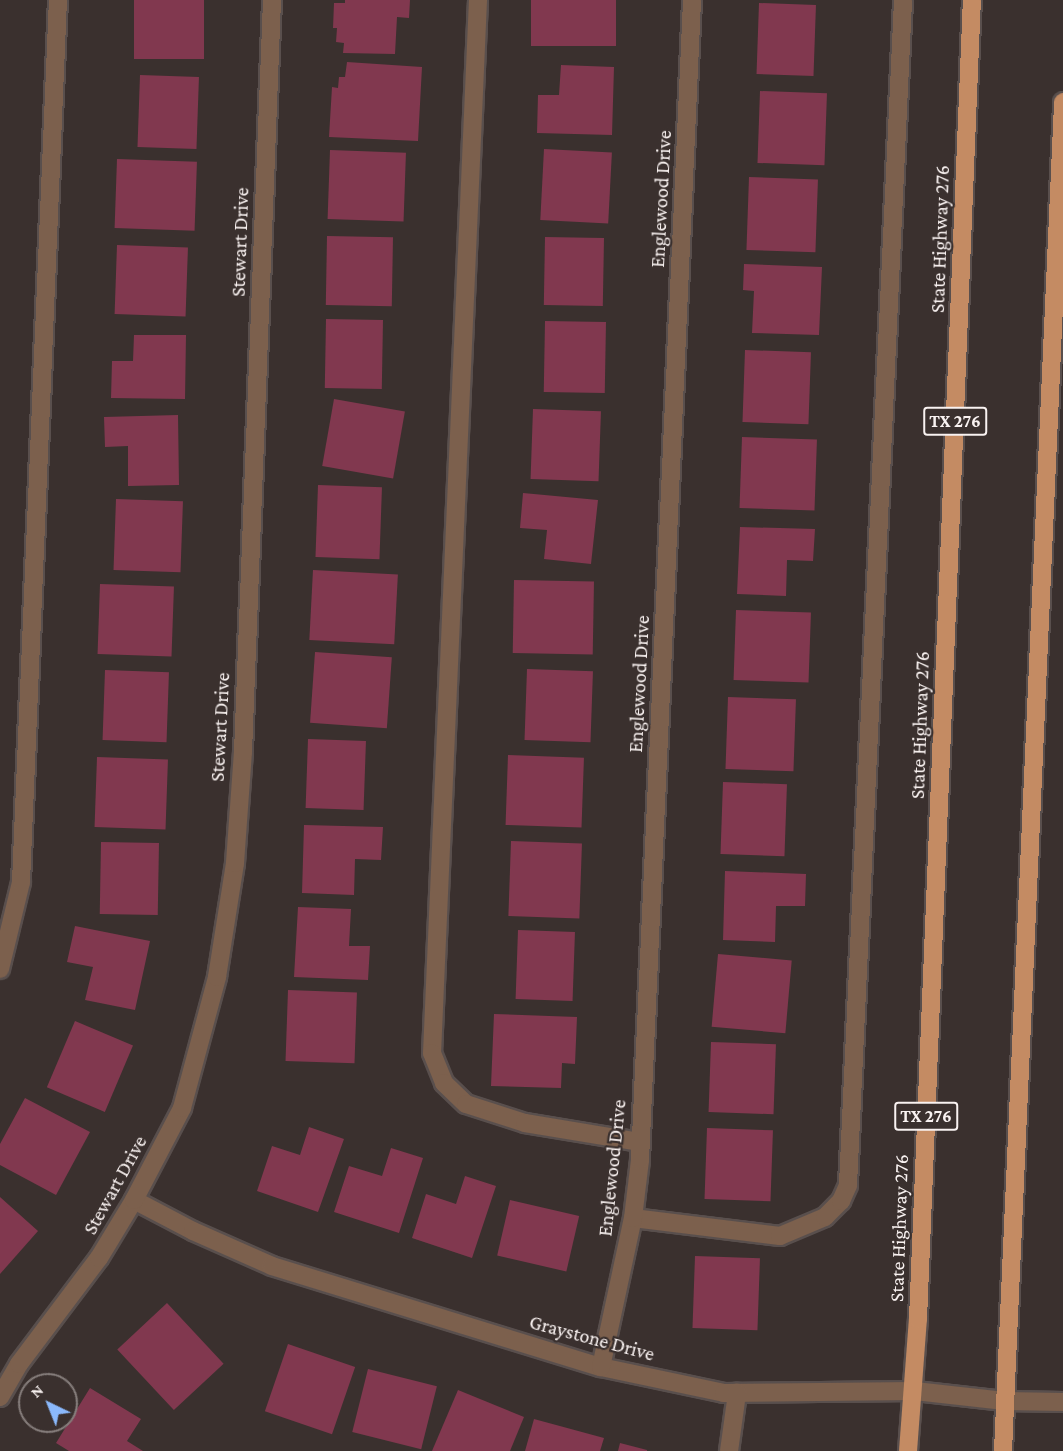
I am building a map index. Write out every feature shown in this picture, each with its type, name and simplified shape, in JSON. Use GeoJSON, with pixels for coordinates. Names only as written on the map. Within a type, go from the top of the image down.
{"type":"FeatureCollection","features":[{"type":"Feature","properties":{"kind":"main road","name":"State Highway 276"},"geometry":{"type":"LineString","coordinates":[[908,1451],[915,1391],[972,0]]}},
{"type":"Feature","properties":{"kind":"main road"},"geometry":{"type":"LineString","coordinates":[[1003,1451],[1063,102]]}},
{"type":"Feature","properties":{"kind":"street"},"geometry":{"type":"LineString","coordinates":[[0,969],[21,882],[58,0]]}},
{"type":"Feature","properties":{"kind":"street","name":"Stewart Drive"},"geometry":{"type":"LineString","coordinates":[[0,1397],[19,1364],[99,1257],[134,1200],[182,1108],[217,977],[235,863],[243,752],[272,0]]}},
{"type":"Feature","properties":{"kind":"street"},"geometry":{"type":"LineString","coordinates":[[478,0],[432,1053],[444,1083],[466,1104],[525,1123],[640,1142]]}},
{"type":"Feature","properties":{"kind":"street","name":"Englewood Drive"},"geometry":{"type":"LineString","coordinates":[[601,1367],[633,1218],[640,1142],[692,0]]}},
{"type":"Feature","properties":{"kind":"street"},"geometry":{"type":"LineString","coordinates":[[633,1218],[780,1236],[825,1217],[841,1201],[848,1185],[903,0]]}},
{"type":"Feature","properties":{"kind":"street","name":"Graystone Drive"},"geometry":{"type":"LineString","coordinates":[[134,1200],[192,1231],[272,1266],[601,1367],[724,1393],[915,1391],[1004,1401],[1063,1402]]}},
{"type":"Feature","properties":{"kind":"street"},"geometry":{"type":"LineString","coordinates":[[729,1451],[737,1393]]}},
{"type":"Feature","properties":{"kind":"building"},"geometry":{"type":"Polygon","coordinates":[[[134,0],[204,0],[204,59],[134,59],[134,0]]]}},
{"type":"Feature","properties":{"kind":"building"},"geometry":{"type":"Polygon","coordinates":[[[345,0],[410,0],[409,18],[397,17],[395,54],[343,53],[344,43],[336,42],[337,28],[333,28],[334,3],[345,3],[345,0]]]}},
{"type":"Feature","properties":{"kind":"building"},"geometry":{"type":"Polygon","coordinates":[[[531,0],[616,0],[616,46],[531,46],[531,0]]]}},
{"type":"Feature","properties":{"kind":"building"},"geometry":{"type":"Polygon","coordinates":[[[759,3],[816,5],[813,76],[757,74],[759,3]]]}},
{"type":"Feature","properties":{"kind":"building"},"geometry":{"type":"Polygon","coordinates":[[[347,62],[422,67],[418,141],[329,137],[332,87],[338,88],[339,77],[345,77],[347,62]]]}},
{"type":"Feature","properties":{"kind":"building"},"geometry":{"type":"Polygon","coordinates":[[[561,65],[614,67],[612,135],[537,133],[538,95],[559,95],[561,65]]]}},
{"type":"Feature","properties":{"kind":"building"},"geometry":{"type":"Polygon","coordinates":[[[140,75],[199,77],[196,149],[137,147],[140,75]]]}},
{"type":"Feature","properties":{"kind":"building"},"geometry":{"type":"Polygon","coordinates":[[[760,91],[827,93],[824,165],[757,163],[760,91]]]}},
{"type":"Feature","properties":{"kind":"building"},"geometry":{"type":"Polygon","coordinates":[[[544,149],[612,153],[608,223],[540,220],[544,149]]]}},
{"type":"Feature","properties":{"kind":"building"},"geometry":{"type":"Polygon","coordinates":[[[330,150],[406,153],[404,222],[328,219],[330,150]]]}},
{"type":"Feature","properties":{"kind":"building"},"geometry":{"type":"Polygon","coordinates":[[[117,159],[197,162],[195,231],[115,228],[117,159]]]}},
{"type":"Feature","properties":{"kind":"building"},"geometry":{"type":"Polygon","coordinates":[[[749,177],[818,179],[815,252],[746,250],[749,177]]]}},
{"type":"Feature","properties":{"kind":"building"},"geometry":{"type":"Polygon","coordinates":[[[327,236],[393,237],[392,306],[326,305],[327,236]]]}},
{"type":"Feature","properties":{"kind":"building"},"geometry":{"type":"Polygon","coordinates":[[[545,237],[604,238],[603,306],[544,305],[545,237]]]}},
{"type":"Feature","properties":{"kind":"building"},"geometry":{"type":"Polygon","coordinates":[[[117,245],[188,247],[186,316],[115,314],[117,245]]]}},
{"type":"Feature","properties":{"kind":"building"},"geometry":{"type":"Polygon","coordinates":[[[744,264],[822,267],[819,335],[752,333],[754,291],[743,290],[744,264]]]}},
{"type":"Feature","properties":{"kind":"building"},"geometry":{"type":"Polygon","coordinates":[[[326,319],[383,320],[382,389],[325,388],[326,319]]]}},
{"type":"Feature","properties":{"kind":"building"},"geometry":{"type":"Polygon","coordinates":[[[545,321],[606,322],[605,393],[544,392],[545,321]]]}},
{"type":"Feature","properties":{"kind":"building"},"geometry":{"type":"Polygon","coordinates":[[[134,335],[186,335],[185,399],[111,398],[112,361],[133,361],[134,335]]]}},
{"type":"Feature","properties":{"kind":"building"},"geometry":{"type":"Polygon","coordinates":[[[745,350],[811,352],[808,424],[742,422],[745,350]]]}},
{"type":"Feature","properties":{"kind":"building"},"geometry":{"type":"Polygon","coordinates":[[[334,399],[405,412],[393,478],[322,466],[334,399]]]}},
{"type":"Feature","properties":{"kind":"building"},"geometry":{"type":"Polygon","coordinates":[[[533,409],[601,411],[599,481],[531,479],[533,409]]]}},
{"type":"Feature","properties":{"kind":"building"},"geometry":{"type":"Polygon","coordinates":[[[178,415],[179,485],[128,486],[128,446],[105,447],[104,417],[178,415]]]}},
{"type":"Feature","properties":{"kind":"building"},"geometry":{"type":"Polygon","coordinates":[[[742,437],[817,440],[814,511],[740,508],[742,437]]]}},
{"type":"Feature","properties":{"kind":"building"},"geometry":{"type":"Polygon","coordinates":[[[318,485],[382,487],[379,559],[315,557],[318,485]]]}},
{"type":"Feature","properties":{"kind":"building"},"geometry":{"type":"Polygon","coordinates":[[[523,493],[598,500],[591,564],[544,559],[547,530],[520,528],[523,493]]]}},
{"type":"Feature","properties":{"kind":"building"},"geometry":{"type":"Polygon","coordinates":[[[116,499],[183,501],[180,572],[114,570],[116,499]]]}},
{"type":"Feature","properties":{"kind":"building"},"geometry":{"type":"Polygon","coordinates":[[[740,527],[815,529],[813,561],[787,560],[786,596],[737,594],[740,527]]]}},
{"type":"Feature","properties":{"kind":"building"},"geometry":{"type":"Polygon","coordinates":[[[313,570],[398,574],[394,644],[309,640],[313,570]]]}},
{"type":"Feature","properties":{"kind":"building"},"geometry":{"type":"Polygon","coordinates":[[[514,580],[594,581],[593,654],[513,653],[514,580]]]}},
{"type":"Feature","properties":{"kind":"building"},"geometry":{"type":"Polygon","coordinates":[[[100,584],[174,587],[172,657],[98,654],[100,584]]]}},
{"type":"Feature","properties":{"kind":"building"},"geometry":{"type":"Polygon","coordinates":[[[736,610],[811,613],[809,683],[734,680],[736,610]]]}},
{"type":"Feature","properties":{"kind":"building"},"geometry":{"type":"Polygon","coordinates":[[[315,652],[392,657],[387,728],[310,723],[315,652]]]}},
{"type":"Feature","properties":{"kind":"building"},"geometry":{"type":"Polygon","coordinates":[[[527,669],[593,671],[590,742],[525,740],[527,669]]]}},
{"type":"Feature","properties":{"kind":"building"},"geometry":{"type":"Polygon","coordinates":[[[105,670],[169,672],[167,742],[103,740],[105,670]]]}},
{"type":"Feature","properties":{"kind":"building"},"geometry":{"type":"Polygon","coordinates":[[[728,697],[796,699],[793,771],[725,769],[728,697]]]}},
{"type":"Feature","properties":{"kind":"building"},"geometry":{"type":"Polygon","coordinates":[[[308,739],[366,741],[364,810],[306,808],[308,739]]]}},
{"type":"Feature","properties":{"kind":"building"},"geometry":{"type":"Polygon","coordinates":[[[508,755],[584,758],[582,828],[506,825],[508,755]]]}},
{"type":"Feature","properties":{"kind":"building"},"geometry":{"type":"Polygon","coordinates":[[[97,757],[168,759],[166,829],[95,827],[97,757]]]}},
{"type":"Feature","properties":{"kind":"building"},"geometry":{"type":"Polygon","coordinates":[[[723,782],[787,784],[784,856],[720,854],[723,782]]]}},
{"type":"Feature","properties":{"kind":"building"},"geometry":{"type":"Polygon","coordinates":[[[304,825],[383,827],[381,860],[355,859],[354,895],[302,893],[304,825]]]}},
{"type":"Feature","properties":{"kind":"building"},"geometry":{"type":"Polygon","coordinates":[[[511,841],[582,843],[579,918],[508,916],[511,841]]]}},
{"type":"Feature","properties":{"kind":"building"},"geometry":{"type":"Polygon","coordinates":[[[101,842],[159,843],[158,915],[100,914],[101,842]]]}},
{"type":"Feature","properties":{"kind":"building"},"geometry":{"type":"Polygon","coordinates":[[[725,871],[806,874],[805,906],[776,906],[775,942],[723,940],[725,871]]]}},
{"type":"Feature","properties":{"kind":"building"},"geometry":{"type":"Polygon","coordinates":[[[298,907],[351,909],[349,946],[370,946],[368,980],[294,977],[298,907]]]}},
{"type":"Feature","properties":{"kind":"building"},"geometry":{"type":"Polygon","coordinates":[[[75,926],[150,941],[135,1010],[85,1000],[93,967],[67,962],[75,926]]]}},
{"type":"Feature","properties":{"kind":"building"},"geometry":{"type":"Polygon","coordinates":[[[518,930],[575,932],[573,1001],[516,999],[518,930]]]}},
{"type":"Feature","properties":{"kind":"building"},"geometry":{"type":"Polygon","coordinates":[[[718,954],[792,960],[785,1033],[712,1027],[718,954]]]}},
{"type":"Feature","properties":{"kind":"building"},"geometry":{"type":"Polygon","coordinates":[[[288,990],[357,992],[354,1063],[286,1061],[288,990]]]}},
{"type":"Feature","properties":{"kind":"building"},"geometry":{"type":"Polygon","coordinates":[[[494,1014],[577,1017],[575,1064],[562,1063],[561,1088],[491,1086],[494,1014]]]}},
{"type":"Feature","properties":{"kind":"building"},"geometry":{"type":"Polygon","coordinates":[[[75,1021],[133,1046],[105,1112],[47,1087],[75,1021]]]}},
{"type":"Feature","properties":{"kind":"building"},"geometry":{"type":"Polygon","coordinates":[[[711,1042],[776,1044],[774,1114],[709,1112],[711,1042]]]}},
{"type":"Feature","properties":{"kind":"building"},"geometry":{"type":"Polygon","coordinates":[[[25,1098],[90,1132],[56,1195],[0,1165],[0,1144],[25,1098]]]}},
{"type":"Feature","properties":{"kind":"building"},"geometry":{"type":"Polygon","coordinates":[[[309,1127],[344,1139],[318,1212],[257,1191],[272,1146],[300,1155],[309,1127]]]}},
{"type":"Feature","properties":{"kind":"building"},"geometry":{"type":"Polygon","coordinates":[[[707,1128],[773,1130],[770,1201],[705,1199],[707,1128]]]}},
{"type":"Feature","properties":{"kind":"building"},"geometry":{"type":"Polygon","coordinates":[[[391,1148],[423,1158],[399,1233],[334,1212],[349,1166],[382,1176],[391,1148]]]}},
{"type":"Feature","properties":{"kind":"building"},"geometry":{"type":"Polygon","coordinates":[[[465,1176],[496,1186],[472,1258],[412,1238],[426,1194],[456,1204],[465,1176]]]}},
{"type":"Feature","properties":{"kind":"building"},"geometry":{"type":"Polygon","coordinates":[[[0,1197],[38,1231],[0,1274],[0,1197]]]}},
{"type":"Feature","properties":{"kind":"building"},"geometry":{"type":"Polygon","coordinates":[[[510,1200],[579,1216],[566,1272],[497,1256],[510,1200]]]}},
{"type":"Feature","properties":{"kind":"building"},"geometry":{"type":"Polygon","coordinates":[[[695,1256],[760,1258],[757,1330],[692,1328],[695,1256]]]}},
{"type":"Feature","properties":{"kind":"building"},"geometry":{"type":"Polygon","coordinates":[[[167,1303],[224,1364],[174,1410],[117,1349],[167,1303]]]}},
{"type":"Feature","properties":{"kind":"building"},"geometry":{"type":"Polygon","coordinates":[[[288,1344],[355,1367],[332,1434],[265,1411],[288,1344]]]}},
{"type":"Feature","properties":{"kind":"building"},"geometry":{"type":"Polygon","coordinates":[[[368,1369],[437,1386],[421,1449],[352,1432],[368,1369]]]}},
{"type":"Feature","properties":{"kind":"building"},"geometry":{"type":"Polygon","coordinates":[[[90,1388],[141,1419],[127,1441],[143,1451],[69,1451],[56,1443],[62,1433],[78,1433],[78,1407],[90,1388]]]}},
{"type":"Feature","properties":{"kind":"building"},"geometry":{"type":"Polygon","coordinates":[[[458,1390],[524,1417],[510,1451],[432,1451],[458,1390]]]}},
{"type":"Feature","properties":{"kind":"building"},"geometry":{"type":"Polygon","coordinates":[[[534,1419],[604,1438],[600,1451],[525,1451],[534,1419]]]}},
{"type":"Feature","properties":{"kind":"building"},"geometry":{"type":"Polygon","coordinates":[[[620,1443],[647,1450],[647,1451],[618,1451],[620,1443]]]}}]}
